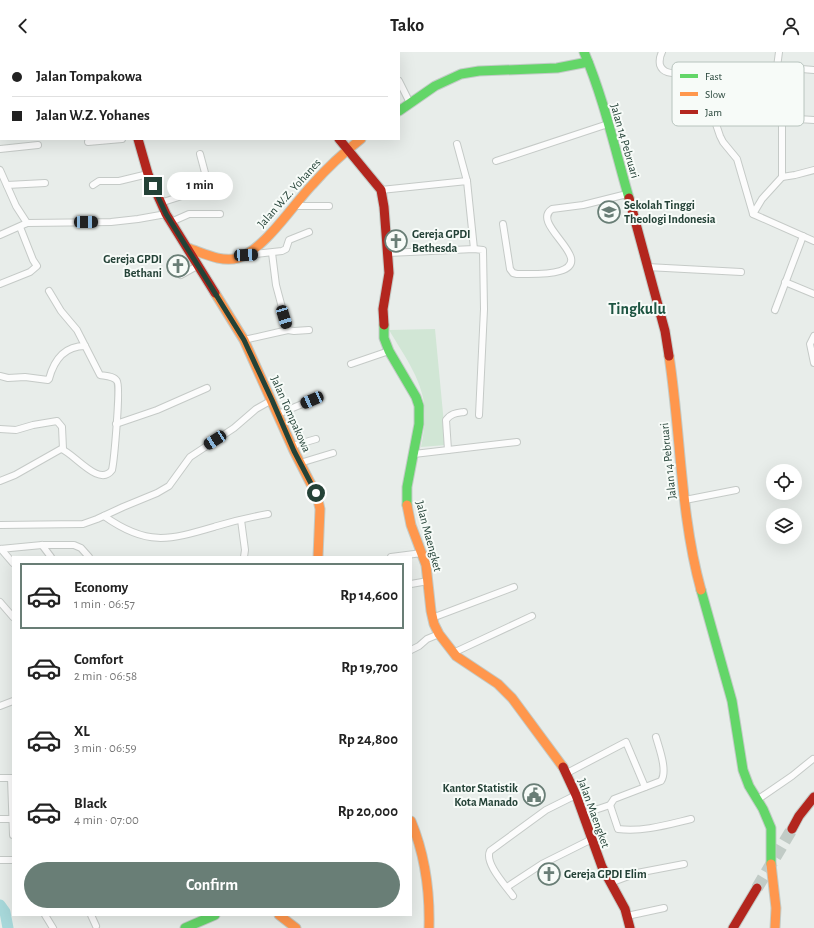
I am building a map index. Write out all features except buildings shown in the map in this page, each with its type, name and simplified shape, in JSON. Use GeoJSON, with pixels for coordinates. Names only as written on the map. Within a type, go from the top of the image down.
{"type":"FeatureCollection","features":[{"type":"Feature","properties":{"kind":"main road","name":"Jalan 14 Pebruari"},"geometry":{"type":"LineString","coordinates":[[584,52],[608,124],[665,330],[689,536],[695,567],[715,634],[732,701],[741,762],[745,777],[763,809],[771,828],[771,870],[776,908],[775,928]]}},
{"type":"Feature","properties":{"kind":"main road"},"geometry":{"type":"LineString","coordinates":[[400,110],[444,81],[465,73],[479,71],[557,68],[588,62]]}},
{"type":"Feature","properties":{"kind":"main road"},"geometry":{"type":"LineString","coordinates":[[138,140],[148,174],[160,203],[188,248]]}},
{"type":"Feature","properties":{"kind":"main road"},"geometry":{"type":"LineString","coordinates":[[340,140],[381,190]]}},
{"type":"Feature","properties":{"kind":"main road","name":"Jalan W.Z. Yohanes"},"geometry":{"type":"LineString","coordinates":[[188,248],[227,259],[246,255],[263,241],[317,179],[360,140]]}},
{"type":"Feature","properties":{"kind":"main road","name":"Jalan Maengket"},"geometry":{"type":"LineString","coordinates":[[381,190],[384,207],[389,279],[382,315],[384,338],[389,351],[418,401],[419,424],[407,487],[407,502],[411,526],[426,565],[432,618],[439,634],[453,653],[503,688],[531,723],[567,773],[592,840],[610,883],[627,916],[630,928]]}},
{"type":"Feature","properties":{"kind":"main road","name":"Jalan Tompakowa"},"geometry":{"type":"LineString","coordinates":[[188,248],[244,340],[292,446],[316,493],[320,509],[318,556]]}},
{"type":"Feature","properties":{"kind":"main road"},"geometry":{"type":"LineString","coordinates":[[792,829],[799,816],[814,797]]}},
{"type":"Feature","properties":{"kind":"main road"},"geometry":{"type":"LineString","coordinates":[[412,824],[422,858],[428,906],[428,928]]}},
{"type":"Feature","properties":{"kind":"main road"},"geometry":{"type":"LineString","coordinates":[[733,928],[757,888]]}},
{"type":"Feature","properties":{"kind":"main road"},"geometry":{"type":"LineString","coordinates":[[620,901],[620,910],[624,928]]}},
{"type":"Feature","properties":{"kind":"main road"},"geometry":{"type":"LineString","coordinates":[[186,928],[212,916]]}},
{"type":"Feature","properties":{"kind":"main road"},"geometry":{"type":"LineString","coordinates":[[280,916],[296,928]]}},
{"type":"Feature","properties":{"kind":"street"},"geometry":{"type":"LineString","coordinates":[[662,52],[659,61],[661,68],[672,73]]}},
{"type":"Feature","properties":{"kind":"street"},"geometry":{"type":"LineString","coordinates":[[778,62],[779,52]]}},
{"type":"Feature","properties":{"kind":"street"},"geometry":{"type":"LineString","coordinates":[[804,69],[814,70]]}},
{"type":"Feature","properties":{"kind":"street"},"geometry":{"type":"LineString","coordinates":[[400,83],[410,103]]}},
{"type":"Feature","properties":{"kind":"street"},"geometry":{"type":"LineString","coordinates":[[804,119],[814,120]]}},
{"type":"Feature","properties":{"kind":"street"},"geometry":{"type":"LineString","coordinates":[[496,161],[608,124]]}},
{"type":"Feature","properties":{"kind":"street"},"geometry":{"type":"LineString","coordinates":[[717,126],[722,139],[737,159],[753,214],[814,241]]}},
{"type":"Feature","properties":{"kind":"street"},"geometry":{"type":"LineString","coordinates":[[753,214],[762,198],[782,176],[782,126]]}},
{"type":"Feature","properties":{"kind":"street"},"geometry":{"type":"LineString","coordinates":[[88,142],[111,140]]}},
{"type":"Feature","properties":{"kind":"street"},"geometry":{"type":"LineString","coordinates":[[457,144],[467,181],[474,249]]}},
{"type":"Feature","properties":{"kind":"street"},"geometry":{"type":"LineString","coordinates":[[0,149],[38,145]]}},
{"type":"Feature","properties":{"kind":"street"},"geometry":{"type":"LineString","coordinates":[[160,203],[207,188],[208,184],[200,154]]}},
{"type":"Feature","properties":{"kind":"street"},"geometry":{"type":"LineString","coordinates":[[0,170],[20,214],[27,223]]}},
{"type":"Feature","properties":{"kind":"street"},"geometry":{"type":"LineString","coordinates":[[782,176],[795,175],[814,170]]}},
{"type":"Feature","properties":{"kind":"street"},"geometry":{"type":"LineString","coordinates":[[93,185],[99,181],[119,181],[148,174]]}},
{"type":"Feature","properties":{"kind":"street"},"geometry":{"type":"LineString","coordinates":[[381,190],[467,181]]}},
{"type":"Feature","properties":{"kind":"street"},"geometry":{"type":"LineString","coordinates":[[7,185],[45,183]]}},
{"type":"Feature","properties":{"kind":"street"},"geometry":{"type":"LineString","coordinates":[[503,224],[510,269],[513,273],[558,271],[568,265],[570,262],[570,255],[548,223],[547,216],[550,210],[583,205],[627,194]]}},
{"type":"Feature","properties":{"kind":"street"},"geometry":{"type":"LineString","coordinates":[[293,206],[329,206]]}},
{"type":"Feature","properties":{"kind":"street"},"geometry":{"type":"LineString","coordinates":[[0,235],[27,223],[111,222],[168,218],[189,214],[220,214]]}},
{"type":"Feature","properties":{"kind":"street"},"geometry":{"type":"LineString","coordinates":[[0,284],[30,272],[37,266],[33,260],[20,227]]}},
{"type":"Feature","properties":{"kind":"street"},"geometry":{"type":"LineString","coordinates":[[246,255],[272,253],[284,250],[290,240],[309,232]]}},
{"type":"Feature","properties":{"kind":"street"},"geometry":{"type":"LineString","coordinates":[[774,310],[802,236]]}},
{"type":"Feature","properties":{"kind":"street"},"geometry":{"type":"LineString","coordinates":[[388,253],[474,249],[483,250],[484,308],[479,415]]}},
{"type":"Feature","properties":{"kind":"street"},"geometry":{"type":"LineString","coordinates":[[272,253],[276,285],[288,330]]}},
{"type":"Feature","properties":{"kind":"street"},"geometry":{"type":"LineString","coordinates":[[181,275],[198,265]]}},
{"type":"Feature","properties":{"kind":"street"},"geometry":{"type":"LineString","coordinates":[[647,266],[741,272]]}},
{"type":"Feature","properties":{"kind":"street"},"geometry":{"type":"LineString","coordinates":[[785,282],[814,294]]}},
{"type":"Feature","properties":{"kind":"street"},"geometry":{"type":"LineString","coordinates":[[0,429],[16,430],[33,425],[58,421],[62,426],[63,449],[90,471],[100,475],[106,475],[110,472],[112,467],[119,384],[117,380],[100,374],[77,330],[61,311],[49,291]]}},
{"type":"Feature","properties":{"kind":"street"},"geometry":{"type":"LineString","coordinates":[[244,340],[288,330],[309,330]]}},
{"type":"Feature","properties":{"kind":"street"},"geometry":{"type":"LineString","coordinates":[[814,336],[810,344],[814,363]]}},
{"type":"Feature","properties":{"kind":"street"},"geometry":{"type":"LineString","coordinates":[[0,376],[8,378],[25,377],[48,380],[54,364],[62,354],[72,348],[85,346]]}},
{"type":"Feature","properties":{"kind":"street"},"geometry":{"type":"LineString","coordinates":[[351,364],[389,351]]}},
{"type":"Feature","properties":{"kind":"street"},"geometry":{"type":"LineString","coordinates":[[116,424],[157,410],[207,388]]}},
{"type":"Feature","properties":{"kind":"street"},"geometry":{"type":"LineString","coordinates":[[0,525],[79,524],[104,516],[166,488],[190,458],[234,428],[256,409],[272,400]]}},
{"type":"Feature","properties":{"kind":"street"},"geometry":{"type":"LineString","coordinates":[[278,414],[312,400]]}},
{"type":"Feature","properties":{"kind":"street"},"geometry":{"type":"LineString","coordinates":[[448,450],[446,420],[454,413],[464,412]]}},
{"type":"Feature","properties":{"kind":"street"},"geometry":{"type":"LineString","coordinates":[[292,446],[316,439]]}},
{"type":"Feature","properties":{"kind":"street"},"geometry":{"type":"LineString","coordinates":[[414,454],[517,442]]}},
{"type":"Feature","properties":{"kind":"street"},"geometry":{"type":"LineString","coordinates":[[0,481],[15,475],[57,450],[63,449]]}},
{"type":"Feature","properties":{"kind":"street"},"geometry":{"type":"LineString","coordinates":[[300,463],[333,452]]}},
{"type":"Feature","properties":{"kind":"street"},"geometry":{"type":"LineString","coordinates":[[685,500],[736,490]]}},
{"type":"Feature","properties":{"kind":"street"},"geometry":{"type":"LineString","coordinates":[[104,516],[117,526],[131,532],[159,538],[182,536],[268,514]]}},
{"type":"Feature","properties":{"kind":"street"},"geometry":{"type":"LineString","coordinates":[[241,520],[245,550],[244,556]]}},
{"type":"Feature","properties":{"kind":"street"},"geometry":{"type":"LineString","coordinates":[[42,545],[50,556]]}},
{"type":"Feature","properties":{"kind":"street"},"geometry":{"type":"LineString","coordinates":[[1,549],[42,545],[76,545],[89,556]]}},
{"type":"Feature","properties":{"kind":"street"},"geometry":{"type":"LineString","coordinates":[[1,549],[12,562]]}},
{"type":"Feature","properties":{"kind":"street"},"geometry":{"type":"LineString","coordinates":[[399,556],[422,553]]}},
{"type":"Feature","properties":{"kind":"street"},"geometry":{"type":"LineString","coordinates":[[412,584],[428,581]]}},
{"type":"Feature","properties":{"kind":"street"},"geometry":{"type":"LineString","coordinates":[[432,618],[514,587]]}},
{"type":"Feature","properties":{"kind":"street"},"geometry":{"type":"LineString","coordinates":[[0,602],[12,616]]}},
{"type":"Feature","properties":{"kind":"street"},"geometry":{"type":"LineString","coordinates":[[453,653],[532,616]]}},
{"type":"Feature","properties":{"kind":"street"},"geometry":{"type":"LineString","coordinates":[[412,650],[427,639],[439,634]]}},
{"type":"Feature","properties":{"kind":"street"},"geometry":{"type":"LineString","coordinates":[[0,706],[12,701]]}},
{"type":"Feature","properties":{"kind":"street"},"geometry":{"type":"LineString","coordinates":[[583,814],[610,805],[614,799],[660,782],[663,778],[663,762],[656,737]]}},
{"type":"Feature","properties":{"kind":"street"},"geometry":{"type":"LineString","coordinates":[[567,773],[626,742],[645,787]]}},
{"type":"Feature","properties":{"kind":"street"},"geometry":{"type":"LineString","coordinates":[[757,800],[792,776],[813,759]]}},
{"type":"Feature","properties":{"kind":"street"},"geometry":{"type":"LineString","coordinates":[[0,778],[12,778],[12,819],[0,820]]}},
{"type":"Feature","properties":{"kind":"street"},"geometry":{"type":"LineString","coordinates":[[513,896],[490,865],[488,856],[490,851],[546,810],[576,795]]}},
{"type":"Feature","properties":{"kind":"street"},"geometry":{"type":"LineString","coordinates":[[610,805],[618,829],[636,830],[691,819]]}},
{"type":"Feature","properties":{"kind":"street"},"geometry":{"type":"LineString","coordinates":[[507,887],[542,864],[592,840]]}},
{"type":"Feature","properties":{"kind":"street"},"geometry":{"type":"LineString","coordinates":[[0,860],[12,860]]}},
{"type":"Feature","properties":{"kind":"street"},"geometry":{"type":"LineString","coordinates":[[610,883],[637,873],[684,864]]}},
{"type":"Feature","properties":{"kind":"street"},"geometry":{"type":"LineString","coordinates":[[627,916],[664,908]]}},
{"type":"Feature","properties":{"kind":"street"},"geometry":{"type":"LineString","coordinates":[[46,916],[53,928]]}},
{"type":"Feature","properties":{"kind":"street"},"geometry":{"type":"LineString","coordinates":[[91,916],[96,926]]}},
{"type":"Feature","properties":{"kind":"green space"},"geometry":{"type":"Polygon","coordinates":[[[435,329],[446,445],[421,447],[425,415],[422,392],[413,371],[389,330],[435,329]]]}},
{"type":"Feature","properties":{"kind":"waterway"},"geometry":{"type":"LineString","coordinates":[[0,905],[5,912],[8,928]]}},
{"type":"Feature","properties":{"kind":"tunnel"},"geometry":{"type":"LineString","coordinates":[[757,888],[792,829]]}},
{"type":"Feature","properties":{"kind":"traffic: fast"},"geometry":{"type":"LineString","coordinates":[[584,52],[598,88],[629,198]]}},
{"type":"Feature","properties":{"kind":"traffic: fast"},"geometry":{"type":"LineString","coordinates":[[400,110],[435,86],[461,74],[479,71],[557,68],[588,62]]}},
{"type":"Feature","properties":{"kind":"traffic: fast"},"geometry":{"type":"LineString","coordinates":[[384,325],[384,338],[389,351],[416,397],[419,406],[419,424],[407,487],[407,505]]}},
{"type":"Feature","properties":{"kind":"traffic: fast"},"geometry":{"type":"LineString","coordinates":[[701,590],[732,701],[743,770],[749,786],[763,809],[771,828],[771,864]]}},
{"type":"Feature","properties":{"kind":"traffic: fast"},"geometry":{"type":"LineString","coordinates":[[185,928],[213,916]]}},
{"type":"Feature","properties":{"kind":"traffic: slow"},"geometry":{"type":"LineString","coordinates":[[188,248],[213,257],[226,259],[238,258],[248,253],[268,237],[323,173],[360,140]]}},
{"type":"Feature","properties":{"kind":"traffic: slow"},"geometry":{"type":"LineString","coordinates":[[215,293],[244,340],[294,451],[317,496],[320,509],[318,556]]}},
{"type":"Feature","properties":{"kind":"traffic: slow"},"geometry":{"type":"LineString","coordinates":[[669,356],[685,503],[694,561],[701,590]]}},
{"type":"Feature","properties":{"kind":"traffic: slow"},"geometry":{"type":"LineString","coordinates":[[407,505],[411,525],[426,565],[431,611],[434,624],[439,634],[456,656],[498,684],[512,698],[563,767]]}},
{"type":"Feature","properties":{"kind":"traffic: slow"},"geometry":{"type":"LineString","coordinates":[[412,824],[420,847],[426,873],[429,900],[429,928]]}},
{"type":"Feature","properties":{"kind":"traffic: slow"},"geometry":{"type":"LineString","coordinates":[[771,864],[776,908],[775,928]]}},
{"type":"Feature","properties":{"kind":"traffic: slow"},"geometry":{"type":"LineString","coordinates":[[280,916],[296,928]]}},
{"type":"Feature","properties":{"kind":"traffic: jam"},"geometry":{"type":"LineString","coordinates":[[138,140],[148,174],[166,214],[215,293]]}},
{"type":"Feature","properties":{"kind":"traffic: jam"},"geometry":{"type":"LineString","coordinates":[[340,140],[381,190],[384,207],[389,273],[383,309],[384,325]]}},
{"type":"Feature","properties":{"kind":"traffic: jam"},"geometry":{"type":"LineString","coordinates":[[629,198],[665,331],[669,356]]}},
{"type":"Feature","properties":{"kind":"traffic: jam"},"geometry":{"type":"LineString","coordinates":[[563,767],[576,795],[602,867],[625,909],[630,928]]}},
{"type":"Feature","properties":{"kind":"traffic: jam"},"geometry":{"type":"LineString","coordinates":[[792,829],[799,816],[814,797]]}},
{"type":"Feature","properties":{"kind":"traffic: jam"},"geometry":{"type":"LineString","coordinates":[[733,928],[757,888]]}},
{"type":"Feature","properties":{"kind":"place","name":"Sekolah Tinggi Theologi Indonesia"},"geometry":{"type":"Point","coordinates":[609,212]}},
{"type":"Feature","properties":{"kind":"place","name":"Gereja GPDI Bethesda"},"geometry":{"type":"Point","coordinates":[396,241]}},
{"type":"Feature","properties":{"kind":"place","name":"Gereja GPDI Bethani"},"geometry":{"type":"Point","coordinates":[178,266]}},
{"type":"Feature","properties":{"kind":"place","name":"Kantor Statistik Kota Manado"},"geometry":{"type":"Point","coordinates":[534,795]}},
{"type":"Feature","properties":{"kind":"place","name":"Gereja GPDI Elim"},"geometry":{"type":"Point","coordinates":[549,874]}},
{"type":"Feature","properties":{"kind":"district","name":"Tingkulu"},"geometry":{"type":"Point","coordinates":[637,309]}},
{"type":"Feature","properties":{"kind":"route"},"geometry":{"type":"LineString","coordinates":[[153,186],[166,214],[244,340],[302,468],[316,493]]}}]}
